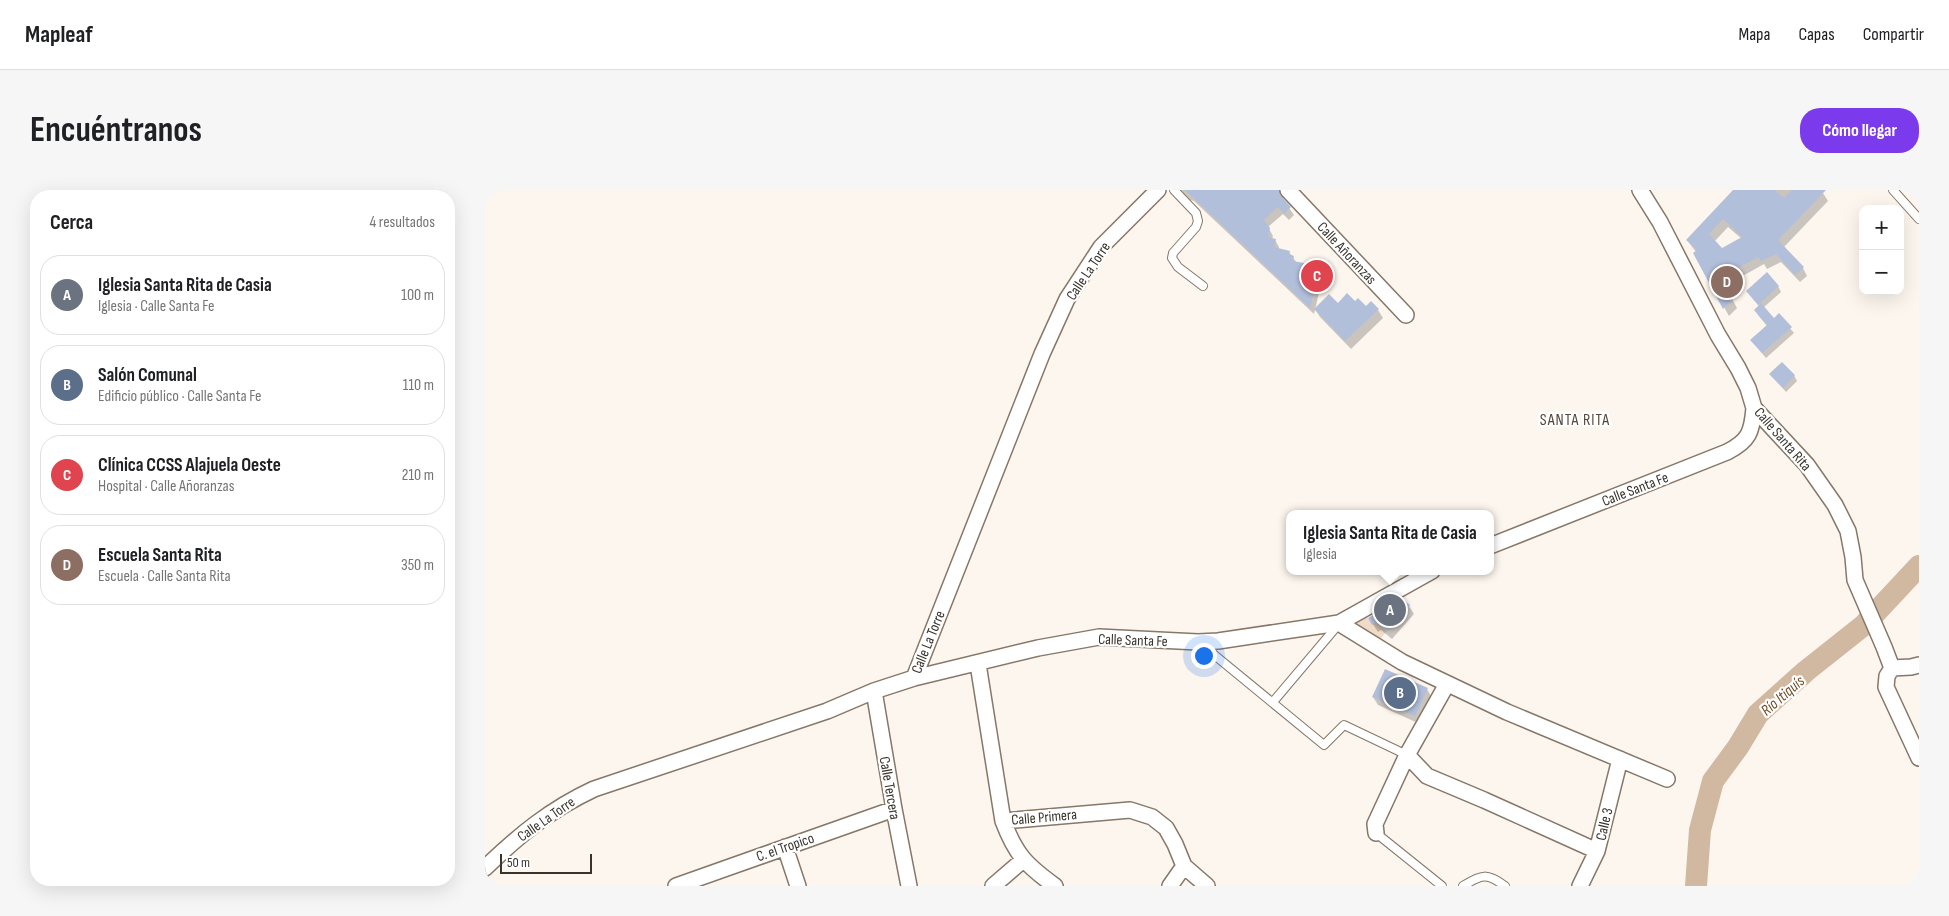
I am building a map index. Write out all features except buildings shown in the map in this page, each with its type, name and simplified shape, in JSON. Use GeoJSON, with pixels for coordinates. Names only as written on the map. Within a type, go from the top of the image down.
{"type":"FeatureCollection","features":[{"type":"Feature","properties":{"kind":"street","name":"Calle La Torre"},"geometry":{"type":"LineString","coordinates":[[485,868],[510,844],[543,818],[567,801],[594,789],[827,711],[874,690],[914,678],[1042,354],[1067,299],[1101,247],[1158,190]]}},
{"type":"Feature","properties":{"kind":"street","name":"Calle Añoranzas"},"geometry":{"type":"LineString","coordinates":[[1288,190],[1407,315]]}},
{"type":"Feature","properties":{"kind":"street","name":"Calle Santa Rita"},"geometry":{"type":"LineString","coordinates":[[1641,190],[1660,222],[1718,335],[1738,368],[1748,388],[1754,408],[1807,465],[1835,505],[1848,531],[1855,580],[1861,598],[1892,668]]}},
{"type":"Feature","properties":{"kind":"street","name":"Calle Santa Fe"},"geometry":{"type":"LineString","coordinates":[[1494,544],[1727,452],[1744,442],[1749,435],[1753,423],[1754,408]]}},
{"type":"Feature","properties":{"kind":"street","name":"Calle Santa Fe"},"geometry":{"type":"LineString","coordinates":[[914,678],[1039,648],[1099,637],[1198,642],[1237,640],[1339,623],[1425,575]]}},
{"type":"Feature","properties":{"kind":"street"},"geometry":{"type":"LineString","coordinates":[[1339,623],[1402,662],[1447,684],[1507,712],[1667,779]]}},
{"type":"Feature","properties":{"kind":"street","name":"Calle Primera"},"geometry":{"type":"LineString","coordinates":[[978,664],[1003,821],[1130,810],[1152,816],[1166,828],[1184,866],[1207,886]]}},
{"type":"Feature","properties":{"kind":"street"},"geometry":{"type":"LineString","coordinates":[[1919,665],[1892,668],[1887,676],[1886,687],[1919,758]]}},
{"type":"Feature","properties":{"kind":"street"},"geometry":{"type":"LineString","coordinates":[[1376,833],[1375,824],[1407,756],[1447,684]]}},
{"type":"Feature","properties":{"kind":"street","name":"Calle Tercera"},"geometry":{"type":"LineString","coordinates":[[874,690],[909,886]]}},
{"type":"Feature","properties":{"kind":"street"},"geometry":{"type":"LineString","coordinates":[[1407,756],[1427,776],[1597,851]]}},
{"type":"Feature","properties":{"kind":"street","name":"Calle 3"},"geometry":{"type":"LineString","coordinates":[[1580,886],[1597,851],[1620,759]]}},
{"type":"Feature","properties":{"kind":"street","name":"C. el Tropico"},"geometry":{"type":"LineString","coordinates":[[685,885],[785,847],[894,809]]}},
{"type":"Feature","properties":{"kind":"street"},"geometry":{"type":"LineString","coordinates":[[1003,821],[1009,838],[1023,860],[1055,886]]}},
{"type":"Feature","properties":{"kind":"street"},"geometry":{"type":"LineString","coordinates":[[785,847],[798,886]]}},
{"type":"Feature","properties":{"kind":"street"},"geometry":{"type":"LineString","coordinates":[[993,886],[1023,860]]}},
{"type":"Feature","properties":{"kind":"street"},"geometry":{"type":"LineString","coordinates":[[1170,886],[1184,866]]}},
{"type":"Feature","properties":{"kind":"lane"},"geometry":{"type":"LineString","coordinates":[[1174,190],[1196,213],[1198,221],[1196,227],[1173,253],[1173,262],[1203,286]]}},
{"type":"Feature","properties":{"kind":"lane"},"geometry":{"type":"LineString","coordinates":[[1893,190],[1919,219]]}},
{"type":"Feature","properties":{"kind":"lane"},"geometry":{"type":"LineString","coordinates":[[1273,702],[1339,623]]}},
{"type":"Feature","properties":{"kind":"lane"},"geometry":{"type":"LineString","coordinates":[[1198,642],[1324,745],[1343,725],[1407,756]]}},
{"type":"Feature","properties":{"kind":"lane"},"geometry":{"type":"LineString","coordinates":[[1376,833],[1442,886]]}},
{"type":"Feature","properties":{"kind":"lane"},"geometry":{"type":"LineString","coordinates":[[1463,886],[1475,878],[1485,876],[1493,878],[1505,886]]}},
{"type":"Feature","properties":{"kind":"shaded area"},"geometry":{"type":"Polygon","coordinates":[[[1366,616],[1372,624],[1375,622],[1387,631],[1378,641],[1355,623],[1366,616]]]}},
{"type":"Feature","properties":{"kind":"waterway","name":"Río Itiquís"},"geometry":{"type":"LineString","coordinates":[[1696,886],[1700,830],[1713,781],[1738,747],[1758,714],[1806,671],[1864,625],[1919,566]]}},
{"type":"Feature","properties":{"kind":"place","name":"Clínica CCSS Alajuela Oeste"},"geometry":{"type":"Point","coordinates":[1317,276]}},
{"type":"Feature","properties":{"kind":"place","name":"Escuela Santa Rita"},"geometry":{"type":"Point","coordinates":[1727,282]}},
{"type":"Feature","properties":{"kind":"place","name":"Iglesia Santa Rita de Casia"},"geometry":{"type":"Point","coordinates":[1390,610]}},
{"type":"Feature","properties":{"kind":"place","name":"Salón Comunal"},"geometry":{"type":"Point","coordinates":[1400,693]}},
{"type":"Feature","properties":{"kind":"district","name":"SANTA RITA"},"geometry":{"type":"Point","coordinates":[1575,419]}}]}
